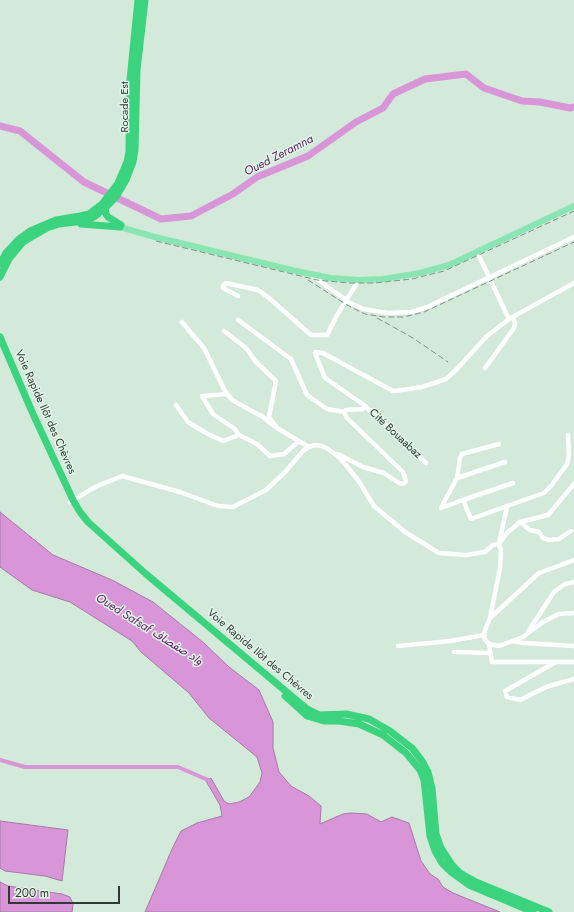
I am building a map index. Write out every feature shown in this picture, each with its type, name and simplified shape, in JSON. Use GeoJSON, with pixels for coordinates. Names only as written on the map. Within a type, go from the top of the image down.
{"type":"FeatureCollection","features":[{"type":"Feature","properties":{"kind":"highway","name":"Rocade Est"},"geometry":{"type":"LineString","coordinates":[[118,188],[129,152],[130,80],[138,0]]}},
{"type":"Feature","properties":{"kind":"highway","name":"Rocade Est"},"geometry":{"type":"LineString","coordinates":[[87,215],[105,206],[132,167],[135,150],[137,70],[144,0]]}},
{"type":"Feature","properties":{"kind":"highway"},"geometry":{"type":"LineString","coordinates":[[105,206],[108,217],[121,226]]}},
{"type":"Feature","properties":{"kind":"highway"},"geometry":{"type":"LineString","coordinates":[[0,264],[6,253],[19,239],[30,231],[56,220],[87,215],[121,226]]}},
{"type":"Feature","properties":{"kind":"highway"},"geometry":{"type":"LineString","coordinates":[[0,277],[9,259],[23,242],[47,228],[59,224],[83,221],[87,215]]}},
{"type":"Feature","properties":{"kind":"highway"},"geometry":{"type":"LineString","coordinates":[[59,224],[101,224],[121,226]]}},
{"type":"Feature","properties":{"kind":"highway","name":"Voie Rapide Ilôt des Chèvres"},"geometry":{"type":"LineString","coordinates":[[0,337],[79,518],[93,533],[140,576],[266,680],[307,716],[324,721],[359,724],[383,735],[406,753],[414,760],[424,780],[430,836],[435,851],[442,863],[451,872],[469,885],[533,912]]}},
{"type":"Feature","properties":{"kind":"highway","name":"Voie Rapide Ilôt des Chèvres"},"geometry":{"type":"LineString","coordinates":[[0,350],[72,501],[99,533],[181,604],[307,709],[319,715],[346,714],[369,719],[390,731],[412,748],[428,772],[432,788],[436,834],[447,860],[460,873],[476,882],[549,912]]}},
{"type":"Feature","properties":{"kind":"main road"},"geometry":{"type":"LineString","coordinates":[[121,226],[155,237],[310,274],[331,278],[359,280],[383,279],[420,273],[449,265],[574,206]]}},
{"type":"Feature","properties":{"kind":"street"},"geometry":{"type":"LineString","coordinates":[[310,274],[346,300],[363,309],[388,313],[411,312],[425,308],[574,238]]}},
{"type":"Feature","properties":{"kind":"street"},"geometry":{"type":"LineString","coordinates":[[477,252],[515,323],[514,328],[485,368]]}},
{"type":"Feature","properties":{"kind":"street"},"geometry":{"type":"LineString","coordinates":[[238,296],[223,288],[223,286],[226,284],[258,290],[311,335],[327,335],[359,280]]}},
{"type":"Feature","properties":{"kind":"street"},"geometry":{"type":"LineString","coordinates":[[511,318],[574,283]]}},
{"type":"Feature","properties":{"kind":"street","name":"Cité Bouaabaz"},"geometry":{"type":"LineString","coordinates":[[426,463],[364,405],[325,378],[315,353],[323,353],[393,390],[422,387],[446,379],[486,337],[511,318]]}},
{"type":"Feature","properties":{"kind":"street"},"geometry":{"type":"LineString","coordinates":[[238,320],[291,359],[307,395],[327,409],[344,412],[346,410],[364,409],[364,405]]}},
{"type":"Feature","properties":{"kind":"street"},"geometry":{"type":"LineString","coordinates":[[182,322],[204,348],[220,382],[232,400],[263,417],[277,428],[309,446]]}},
{"type":"Feature","properties":{"kind":"street"},"geometry":{"type":"LineString","coordinates":[[224,331],[247,349],[255,361],[276,381],[269,417],[277,428]]}},
{"type":"Feature","properties":{"kind":"street"},"geometry":{"type":"LineString","coordinates":[[227,394],[202,396],[213,414],[235,429],[239,435],[257,444],[270,456],[284,454],[299,441]]}},
{"type":"Feature","properties":{"kind":"street"},"geometry":{"type":"LineString","coordinates":[[176,405],[188,422],[206,433],[223,441],[239,435]]}},
{"type":"Feature","properties":{"kind":"street"},"geometry":{"type":"LineString","coordinates":[[72,501],[95,487],[122,476],[180,492],[218,506],[233,507],[266,490],[285,472],[304,450],[309,446],[315,445],[328,449],[363,467],[384,473],[403,484],[406,481],[403,472],[347,418],[344,412]]}},
{"type":"Feature","properties":{"kind":"street"},"geometry":{"type":"LineString","coordinates":[[463,500],[471,519],[544,493],[567,464],[569,456],[568,435]]}},
{"type":"Feature","properties":{"kind":"street"},"geometry":{"type":"LineString","coordinates":[[499,444],[462,454],[457,478],[441,508],[513,483]]}},
{"type":"Feature","properties":{"kind":"street"},"geometry":{"type":"LineString","coordinates":[[328,449],[340,458],[358,480],[374,506],[405,532],[439,553],[466,555],[485,552],[493,545],[499,544],[507,533],[520,522],[548,515],[574,484]]}},
{"type":"Feature","properties":{"kind":"street"},"geometry":{"type":"LineString","coordinates":[[457,478],[505,462]]}},
{"type":"Feature","properties":{"kind":"street"},"geometry":{"type":"LineString","coordinates":[[507,506],[499,544],[501,550],[500,568],[490,618],[484,635],[485,640],[489,644],[499,646],[527,634],[543,622],[560,614],[574,613]]}},
{"type":"Feature","properties":{"kind":"street"},"geometry":{"type":"LineString","coordinates":[[520,522],[530,530],[539,532],[543,538],[549,540],[559,539],[571,531]]}},
{"type":"Feature","properties":{"kind":"street"},"geometry":{"type":"LineString","coordinates":[[490,618],[539,572],[574,560]]}},
{"type":"Feature","properties":{"kind":"street"},"geometry":{"type":"LineString","coordinates":[[527,634],[554,592],[565,584],[574,582]]}},
{"type":"Feature","properties":{"kind":"street"},"geometry":{"type":"LineString","coordinates":[[398,646],[450,642],[484,635]]}},
{"type":"Feature","properties":{"kind":"street"},"geometry":{"type":"LineString","coordinates":[[512,641],[574,646]]}},
{"type":"Feature","properties":{"kind":"street"},"geometry":{"type":"LineString","coordinates":[[489,644],[492,662],[574,662]]}},
{"type":"Feature","properties":{"kind":"street"},"geometry":{"type":"LineString","coordinates":[[454,652],[490,653]]}},
{"type":"Feature","properties":{"kind":"street"},"geometry":{"type":"LineString","coordinates":[[556,662],[505,691],[506,697],[520,700],[546,687],[574,679]]}},
{"type":"Feature","properties":{"kind":"water","name":"Oued Safsaf واد صفصاف"},"geometry":{"type":"Polygon","coordinates":[[[0,512],[53,555],[112,580],[153,602],[204,643],[229,667],[259,690],[273,722],[273,748],[279,772],[291,786],[309,796],[321,806],[320,824],[343,814],[351,813],[367,814],[381,822],[392,817],[409,823],[421,861],[430,874],[438,879],[443,887],[453,893],[500,912],[145,912],[181,831],[197,823],[222,816],[220,805],[206,781],[211,778],[224,801],[229,804],[239,802],[249,797],[260,782],[262,773],[257,757],[209,718],[189,693],[141,652],[132,641],[70,602],[32,590],[0,567],[0,512]]]}},
{"type":"Feature","properties":{"kind":"water"},"geometry":{"type":"Polygon","coordinates":[[[0,821],[68,830],[62,881],[45,876],[5,871],[0,868],[0,821]]]}},
{"type":"Feature","properties":{"kind":"water"},"geometry":{"type":"Polygon","coordinates":[[[0,882],[8,886],[62,894],[70,897],[73,904],[72,912],[0,912],[0,882]]]}},
{"type":"Feature","properties":{"kind":"waterway","name":"Oued Zeramna"},"geometry":{"type":"LineString","coordinates":[[0,126],[20,131],[84,182],[161,219],[191,216],[233,194],[257,177],[308,156],[356,122],[383,108],[393,94],[425,79],[466,74],[484,88],[522,101],[540,102],[570,108],[574,107]]}},
{"type":"Feature","properties":{"kind":"waterway"},"geometry":{"type":"LineString","coordinates":[[0,760],[25,767],[178,767],[208,780],[211,785]]}},
{"type":"Feature","properties":{"kind":"railway"},"geometry":{"type":"LineString","coordinates":[[156,241],[317,280],[348,283],[375,283],[412,279],[444,271],[574,211]]}},
{"type":"Feature","properties":{"kind":"railway"},"geometry":{"type":"LineString","coordinates":[[308,280],[347,305],[365,314],[384,317],[404,317],[424,312],[574,242]]}},
{"type":"Feature","properties":{"kind":"railway"},"geometry":{"type":"LineString","coordinates":[[377,318],[413,338],[448,362]]}}]}
